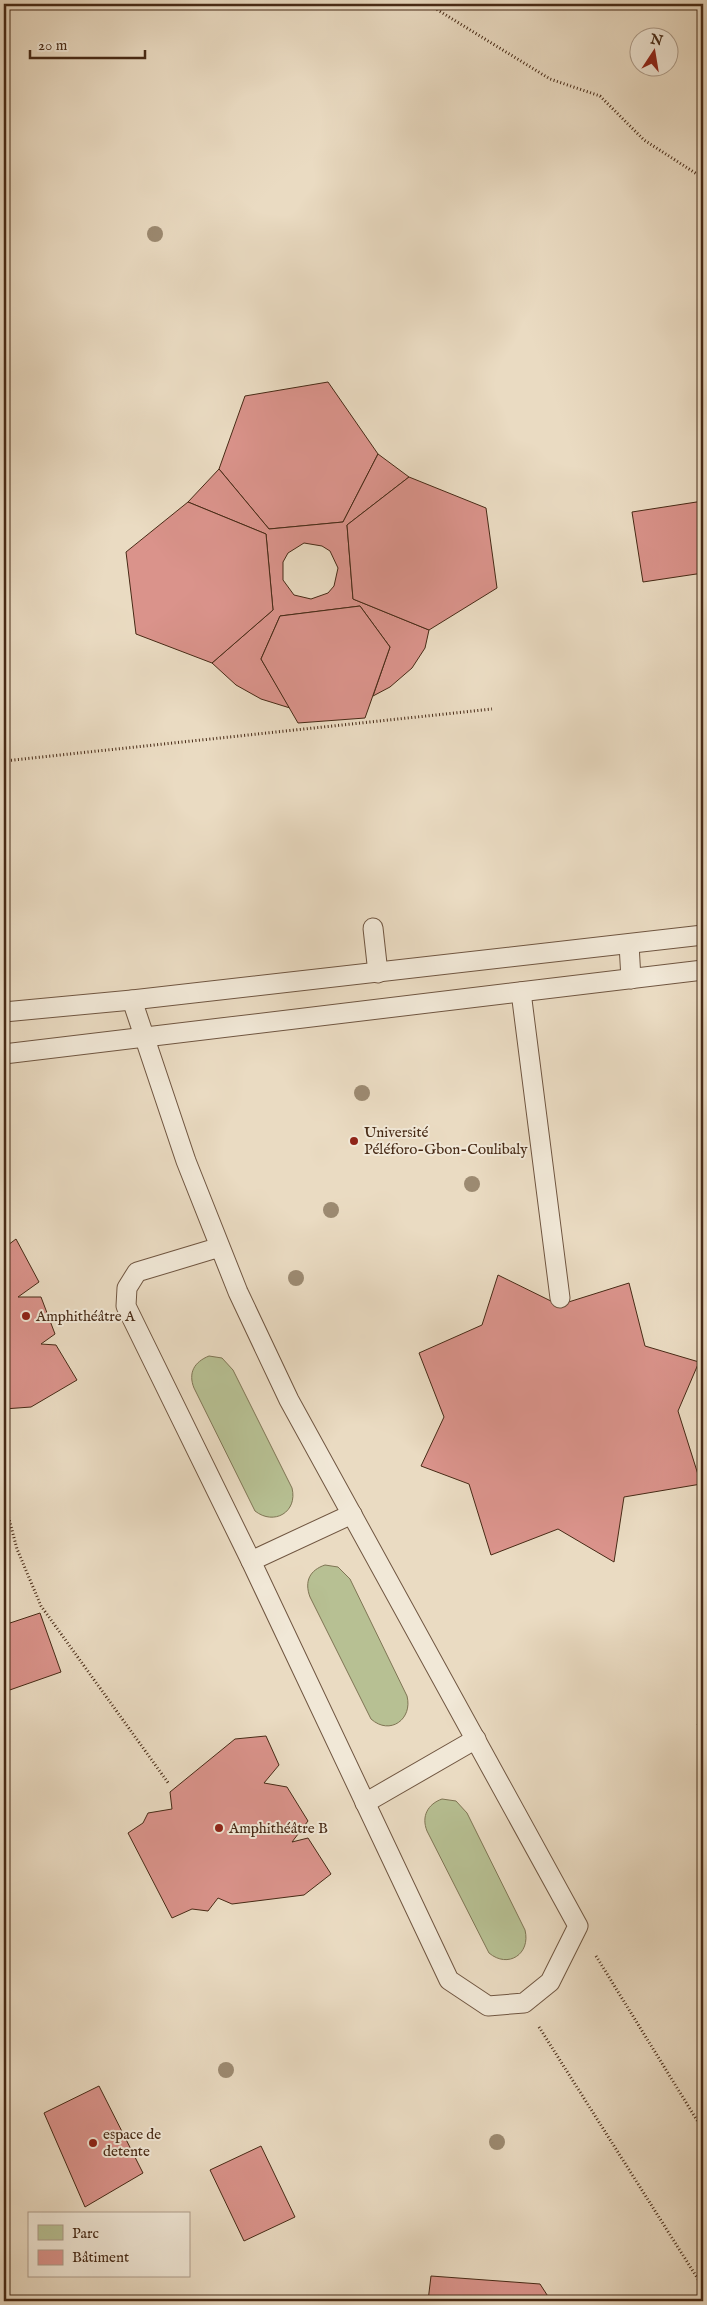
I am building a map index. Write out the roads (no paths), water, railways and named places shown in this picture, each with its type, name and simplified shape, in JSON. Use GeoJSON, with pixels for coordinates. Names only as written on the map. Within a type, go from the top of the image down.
{"type":"FeatureCollection","features":[{"type":"Feature","properties":{"kind":"lane"},"geometry":{"type":"LineString","coordinates":[[372,928],[378,973]]}},
{"type":"Feature","properties":{"kind":"lane"},"geometry":{"type":"LineString","coordinates":[[4,1012],[378,973],[703,935]]}},
{"type":"Feature","properties":{"kind":"lane"},"geometry":{"type":"LineString","coordinates":[[629,944],[631,979]]}},
{"type":"Feature","properties":{"kind":"lane"},"geometry":{"type":"LineString","coordinates":[[4,1054],[703,970]]}},
{"type":"Feature","properties":{"kind":"lane"},"geometry":{"type":"LineString","coordinates":[[521,992],[560,1298]]}},
{"type":"Feature","properties":{"kind":"lane"},"geometry":{"type":"LineString","coordinates":[[132,1000],[186,1161],[238,1292],[289,1400],[578,1926],[550,1982],[524,2003],[488,2006],[449,1980],[251,1561],[126,1306],[126,1288],[137,1272],[220,1247]]}},
{"type":"Feature","properties":{"kind":"lane"},"geometry":{"type":"LineString","coordinates":[[251,1561],[352,1514]]}},
{"type":"Feature","properties":{"kind":"lane"},"geometry":{"type":"LineString","coordinates":[[365,1803],[476,1739]]}},
{"type":"Feature","properties":{"kind":"place","name":"Université Péléforo-Gbon-Coulibaly"},"geometry":{"type":"Point","coordinates":[354,1141]}},
{"type":"Feature","properties":{"kind":"place","name":"Amphithéâtre A"},"geometry":{"type":"Point","coordinates":[26,1316]}},
{"type":"Feature","properties":{"kind":"place","name":"Amphithéâtre B"},"geometry":{"type":"Point","coordinates":[219,1828]}},
{"type":"Feature","properties":{"kind":"place","name":"espace de detente"},"geometry":{"type":"Point","coordinates":[93,2143]}}]}
